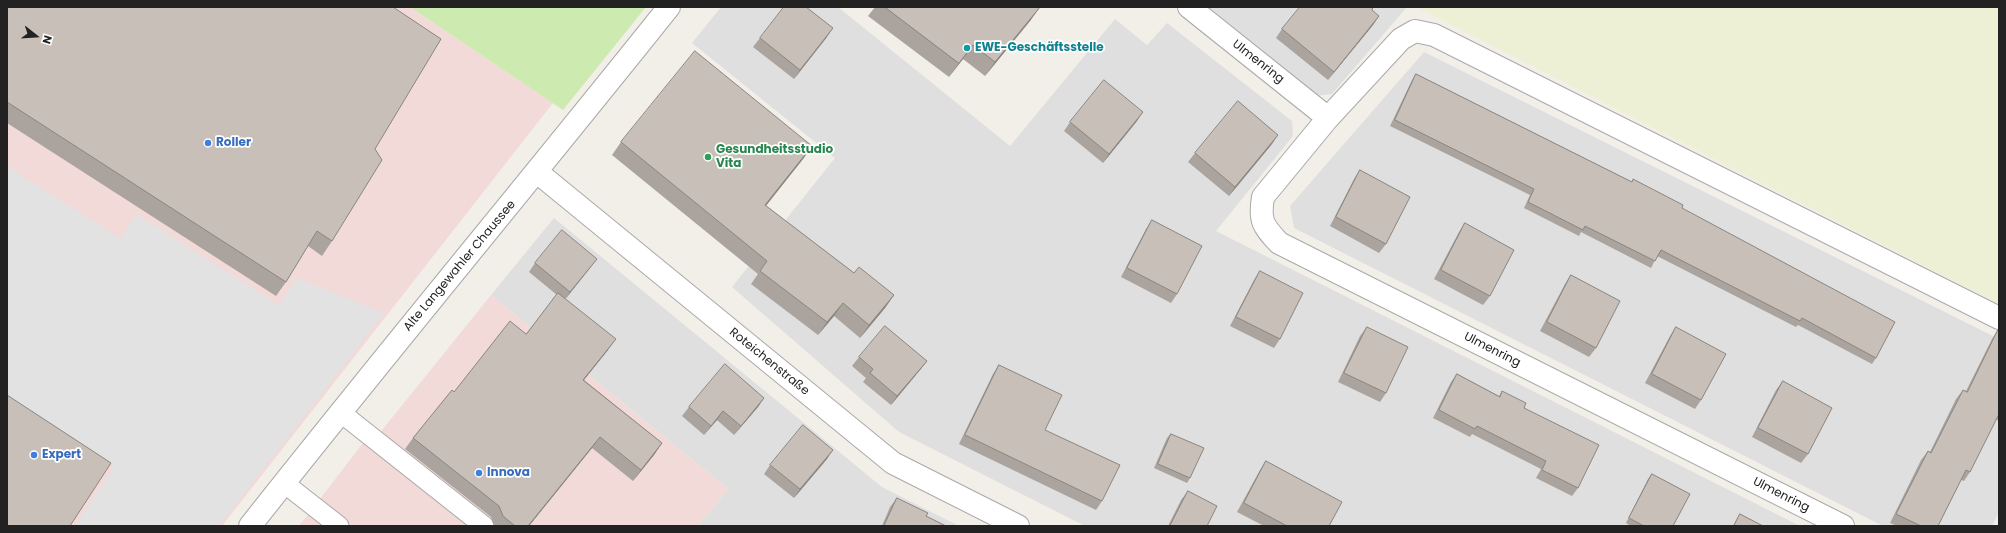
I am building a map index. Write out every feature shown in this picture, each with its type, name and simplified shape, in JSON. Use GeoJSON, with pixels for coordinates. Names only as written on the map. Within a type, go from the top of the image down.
{"type":"FeatureCollection","features":[{"type":"Feature","properties":{"kind":"street","name":"Alte Langewahler Chaussee"},"geometry":{"type":"LineString","coordinates":[[250,526],[340,412],[537,172],[669,7]]}},
{"type":"Feature","properties":{"kind":"street","name":"Ulmenring"},"geometry":{"type":"LineString","coordinates":[[1189,7],[1328,118]]}},
{"type":"Feature","properties":{"kind":"street","name":"Ulmenring"},"geometry":{"type":"LineString","coordinates":[[1842,526],[1279,243],[1264,228],[1261,213],[1263,197],[1328,118],[1401,39],[1415,31],[1434,35],[1999,318]]}},
{"type":"Feature","properties":{"kind":"street","name":"Roteichenstraße"},"geometry":{"type":"LineString","coordinates":[[537,172],[893,463],[1018,526]]}},
{"type":"Feature","properties":{"kind":"lane"},"geometry":{"type":"LineString","coordinates":[[340,412],[484,526]]}},
{"type":"Feature","properties":{"kind":"lane"},"geometry":{"type":"LineString","coordinates":[[284,483],[339,526]]}},
{"type":"Feature","properties":{"kind":"shaded area"},"geometry":{"type":"Polygon","coordinates":[[[7,7],[410,7],[553,103],[222,526],[7,526],[7,7]]]}},
{"type":"Feature","properties":{"kind":"shaded area"},"geometry":{"type":"Polygon","coordinates":[[[721,7],[838,7],[1010,146],[1115,19],[1147,45],[1167,23],[1292,121],[1293,136],[1216,231],[1800,526],[1085,526],[899,432],[732,287],[835,158],[692,43],[721,7]]]}},
{"type":"Feature","properties":{"kind":"shaded area"},"geometry":{"type":"Polygon","coordinates":[[[1206,7],[1407,7],[1332,94],[1314,96],[1206,7]]]}},
{"type":"Feature","properties":{"kind":"shaded area"},"geometry":{"type":"Polygon","coordinates":[[[1424,52],[1999,339],[1999,512],[1992,526],[1883,526],[1294,228],[1290,206],[1424,52]]]}},
{"type":"Feature","properties":{"kind":"shaded area"},"geometry":{"type":"Polygon","coordinates":[[[7,166],[121,239],[136,214],[279,305],[297,278],[384,313],[219,526],[75,526],[114,467],[7,396],[7,166]]]}},
{"type":"Feature","properties":{"kind":"shaded area"},"geometry":{"type":"Polygon","coordinates":[[[554,218],[882,487],[959,526],[698,526],[728,489],[491,295],[554,218]]]}},
{"type":"Feature","properties":{"kind":"shaded area"},"geometry":{"type":"Polygon","coordinates":[[[491,295],[728,489],[698,526],[299,526],[363,443],[370,445],[491,295]]]}},
{"type":"Feature","properties":{"kind":"green space"},"geometry":{"type":"Polygon","coordinates":[[[410,7],[646,7],[563,110],[410,7]]]}},
{"type":"Feature","properties":{"kind":"green space"},"geometry":{"type":"Polygon","coordinates":[[[1416,7],[1999,7],[1999,304],[1416,7]]]}},
{"type":"Feature","properties":{"kind":"building","name":"Roller"},"geometry":{"type":"Polygon","coordinates":[[[7,7],[393,7],[441,39],[375,149],[382,160],[332,241],[317,231],[286,282],[7,102],[7,7]]]}},
{"type":"Feature","properties":{"kind":"building"},"geometry":{"type":"Polygon","coordinates":[[[784,7],[806,7],[833,28],[800,70],[760,38],[784,7]]]}},
{"type":"Feature","properties":{"kind":"building","name":"EWE-Geschäftsstelle"},"geometry":{"type":"Polygon","coordinates":[[[885,7],[1040,7],[995,62],[973,45],[959,63],[885,7]]]}},
{"type":"Feature","properties":{"kind":"building"},"geometry":{"type":"Polygon","coordinates":[[[1300,7],[1373,7],[1372,10],[1379,16],[1334,72],[1282,29],[1300,7]]]}},
{"type":"Feature","properties":{"kind":"building","name":"Gesundheitsstudio Vita"},"geometry":{"type":"Polygon","coordinates":[[[695,51],[812,146],[765,205],[854,273],[859,267],[894,295],[869,325],[843,303],[827,322],[760,271],[767,261],[621,142],[695,51]]]}},
{"type":"Feature","properties":{"kind":"building"},"geometry":{"type":"Polygon","coordinates":[[[1416,74],[1632,182],[1633,179],[1683,205],[1682,208],[1895,322],[1876,358],[1802,318],[1800,321],[1661,250],[1655,261],[1585,226],[1583,230],[1528,202],[1534,189],[1395,120],[1416,74]]]}},
{"type":"Feature","properties":{"kind":"building"},"geometry":{"type":"Polygon","coordinates":[[[1104,80],[1143,112],[1109,154],[1070,122],[1104,80]]]}},
{"type":"Feature","properties":{"kind":"building"},"geometry":{"type":"Polygon","coordinates":[[[1238,101],[1278,135],[1235,187],[1195,153],[1238,101]]]}},
{"type":"Feature","properties":{"kind":"building"},"geometry":{"type":"Polygon","coordinates":[[[1360,170],[1410,197],[1386,244],[1336,217],[1360,170]]]}},
{"type":"Feature","properties":{"kind":"building"},"geometry":{"type":"Polygon","coordinates":[[[1152,220],[1202,246],[1177,294],[1127,268],[1152,220]]]}},
{"type":"Feature","properties":{"kind":"building"},"geometry":{"type":"Polygon","coordinates":[[[1465,223],[1514,250],[1490,296],[1441,270],[1465,223]]]}},
{"type":"Feature","properties":{"kind":"building"},"geometry":{"type":"Polygon","coordinates":[[[562,230],[597,259],[570,292],[535,263],[562,230]]]}},
{"type":"Feature","properties":{"kind":"building"},"geometry":{"type":"Polygon","coordinates":[[[1260,271],[1303,293],[1280,339],[1236,317],[1260,271]]]}},
{"type":"Feature","properties":{"kind":"building"},"geometry":{"type":"Polygon","coordinates":[[[1571,275],[1620,301],[1596,348],[1547,322],[1571,275]]]}},
{"type":"Feature","properties":{"kind":"building"},"geometry":{"type":"Polygon","coordinates":[[[558,293],[616,339],[583,380],[662,443],[641,470],[600,437],[528,526],[515,526],[503,516],[499,506],[413,438],[452,390],[454,392],[510,321],[526,334],[558,293]]]}},
{"type":"Feature","properties":{"kind":"building"},"geometry":{"type":"Polygon","coordinates":[[[885,326],[927,361],[897,396],[870,373],[873,369],[859,357],[885,326]]]}},
{"type":"Feature","properties":{"kind":"building"},"geometry":{"type":"Polygon","coordinates":[[[1367,327],[1408,347],[1386,393],[1344,373],[1367,327]]]}},
{"type":"Feature","properties":{"kind":"building"},"geometry":{"type":"Polygon","coordinates":[[[1676,327],[1726,354],[1701,400],[1652,374],[1676,327]]]}},
{"type":"Feature","properties":{"kind":"building"},"geometry":{"type":"Polygon","coordinates":[[[1998,330],[1999,414],[1970,472],[1966,470],[1938,526],[1921,526],[1896,514],[1928,451],[1931,453],[1963,390],[1967,392],[1998,330]]]}},
{"type":"Feature","properties":{"kind":"building"},"geometry":{"type":"Polygon","coordinates":[[[725,364],[764,398],[741,426],[723,411],[711,426],[689,407],[725,364]]]}},
{"type":"Feature","properties":{"kind":"building"},"geometry":{"type":"Polygon","coordinates":[[[999,365],[1062,395],[1045,430],[1120,465],[1102,501],[965,435],[999,365]]]}},
{"type":"Feature","properties":{"kind":"building"},"geometry":{"type":"Polygon","coordinates":[[[1457,374],[1500,397],[1502,391],[1526,403],[1524,408],[1599,445],[1578,488],[1542,470],[1546,461],[1477,426],[1475,429],[1439,410],[1457,374]]]}},
{"type":"Feature","properties":{"kind":"building"},"geometry":{"type":"Polygon","coordinates":[[[1783,381],[1832,408],[1808,454],[1758,428],[1783,381]]]}},
{"type":"Feature","properties":{"kind":"building"},"geometry":{"type":"Polygon","coordinates":[[[7,395],[111,463],[70,526],[7,526],[7,395]]]}},
{"type":"Feature","properties":{"kind":"building"},"geometry":{"type":"Polygon","coordinates":[[[803,425],[833,450],[800,489],[770,465],[803,425]]]}},
{"type":"Feature","properties":{"kind":"building"},"geometry":{"type":"Polygon","coordinates":[[[1171,434],[1204,448],[1190,478],[1158,464],[1171,434]]]}},
{"type":"Feature","properties":{"kind":"building"},"geometry":{"type":"Polygon","coordinates":[[[1266,461],[1342,502],[1329,526],[1287,526],[1244,503],[1266,461]]]}},
{"type":"Feature","properties":{"kind":"building"},"geometry":{"type":"Polygon","coordinates":[[[1652,474],[1690,494],[1673,526],[1644,526],[1629,518],[1652,474]]]}},
{"type":"Feature","properties":{"kind":"building"},"geometry":{"type":"Polygon","coordinates":[[[1188,491],[1217,506],[1207,526],[1170,526],[1188,491]]]}},
{"type":"Feature","properties":{"kind":"building"},"geometry":{"type":"Polygon","coordinates":[[[897,498],[928,513],[926,516],[946,526],[884,526],[897,498]]]}},
{"type":"Feature","properties":{"kind":"building"},"geometry":{"type":"Polygon","coordinates":[[[1740,514],[1763,526],[1734,526],[1740,514]]]}},
{"type":"Feature","properties":{"kind":"place","name":"EWE-Geschäftsstelle"},"geometry":{"type":"Point","coordinates":[967,48]}},
{"type":"Feature","properties":{"kind":"place","name":"Roller"},"geometry":{"type":"Point","coordinates":[208,143]}},
{"type":"Feature","properties":{"kind":"place","name":"Gesundheitsstudio Vita"},"geometry":{"type":"Point","coordinates":[708,157]}},
{"type":"Feature","properties":{"kind":"place","name":"Expert"},"geometry":{"type":"Point","coordinates":[34,455]}},
{"type":"Feature","properties":{"kind":"place","name":"Innova"},"geometry":{"type":"Point","coordinates":[479,473]}}]}
